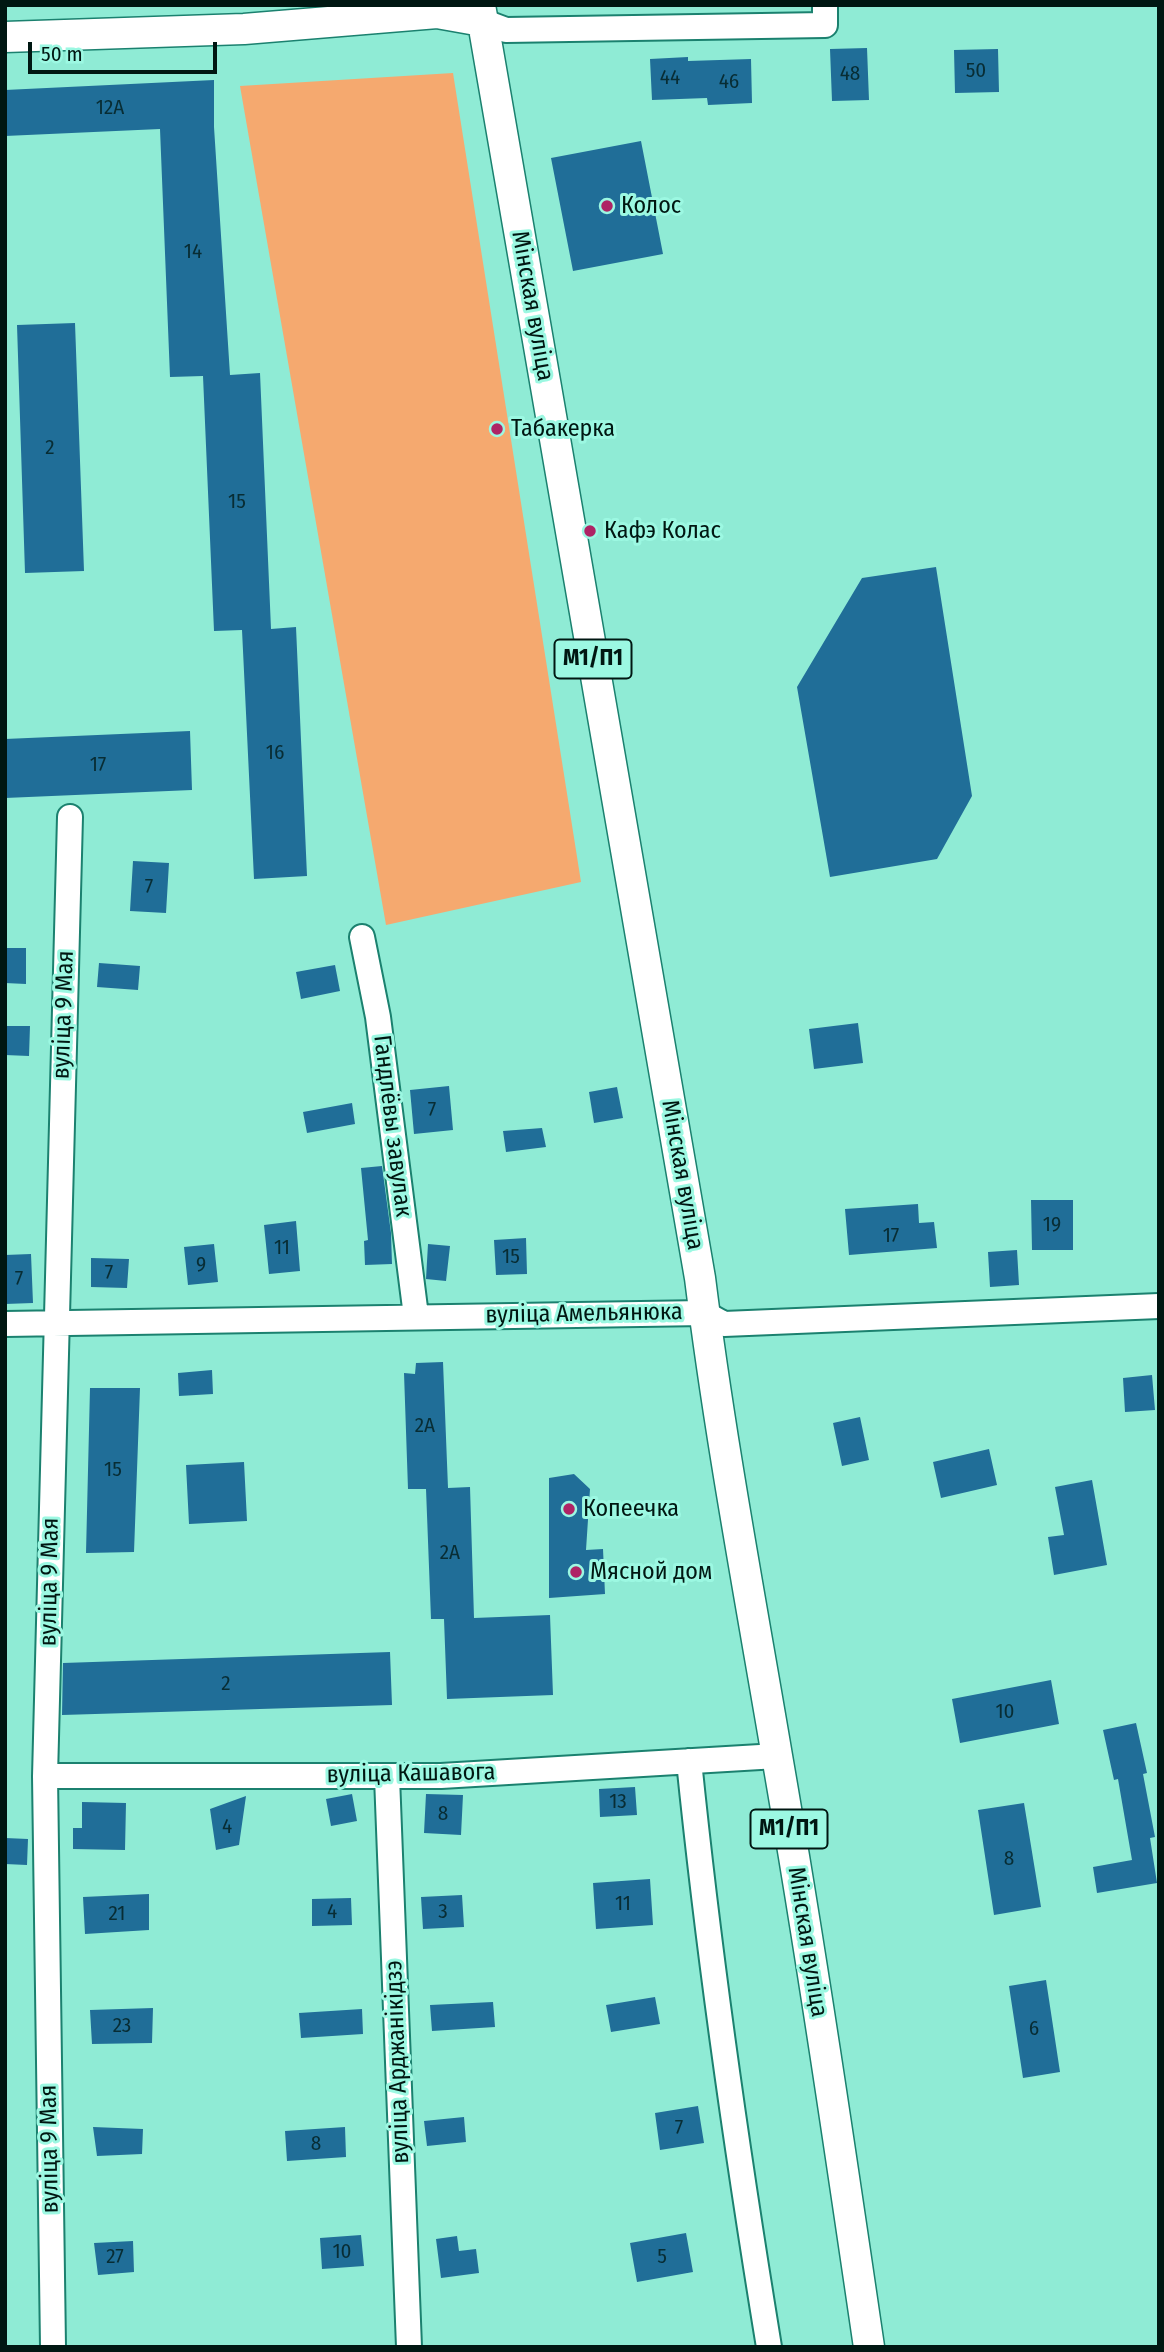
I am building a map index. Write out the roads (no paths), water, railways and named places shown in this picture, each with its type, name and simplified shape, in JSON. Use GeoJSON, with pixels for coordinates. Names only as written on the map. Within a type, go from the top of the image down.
{"type":"FeatureCollection","features":[{"type":"Feature","properties":{"kind":"main road"},"geometry":{"type":"LineString","coordinates":[[5,37],[244,29],[437,13],[481,13]]}},
{"type":"Feature","properties":{"kind":"main road","name":"Мінская вуліца"},"geometry":{"type":"LineString","coordinates":[[481,13],[704,1313],[834,2105],[869,2347]]}},
{"type":"Feature","properties":{"kind":"street"},"geometry":{"type":"LineString","coordinates":[[481,13],[506,30],[825,15]]}},
{"type":"Feature","properties":{"kind":"street","name":"вуліца 9 Мая"},"geometry":{"type":"LineString","coordinates":[[53,2347],[45,1776],[70,817]]}},
{"type":"Feature","properties":{"kind":"street","name":"Гандлёвы завулак"},"geometry":{"type":"LineString","coordinates":[[362,937],[378,1017],[416,1316]]}},
{"type":"Feature","properties":{"kind":"street","name":"вуліца Амельянюка"},"geometry":{"type":"LineString","coordinates":[[5,1324],[704,1313],[724,1324],[1159,1306]]}},
{"type":"Feature","properties":{"kind":"street","name":"вуліца Кашавога"},"geometry":{"type":"LineString","coordinates":[[45,1776],[441,1776],[777,1756]]}},
{"type":"Feature","properties":{"kind":"street"},"geometry":{"type":"LineString","coordinates":[[689,1761],[699,1864],[737,2147],[769,2347]]}},
{"type":"Feature","properties":{"kind":"street","name":"вуліца Арджанікідзэ"},"geometry":{"type":"LineString","coordinates":[[387,1777],[409,2347]]}},
{"type":"Feature","properties":{"kind":"place","name":"Колос"},"geometry":{"type":"Point","coordinates":[607,206]}},
{"type":"Feature","properties":{"kind":"place","name":"Табакерка"},"geometry":{"type":"Point","coordinates":[497,429]}},
{"type":"Feature","properties":{"kind":"place","name":"Кафэ Колас"},"geometry":{"type":"Point","coordinates":[590,531]}},
{"type":"Feature","properties":{"kind":"place","name":"Копеечка"},"geometry":{"type":"Point","coordinates":[569,1509]}},
{"type":"Feature","properties":{"kind":"place","name":"Мясной дом"},"geometry":{"type":"Point","coordinates":[576,1572]}}]}
